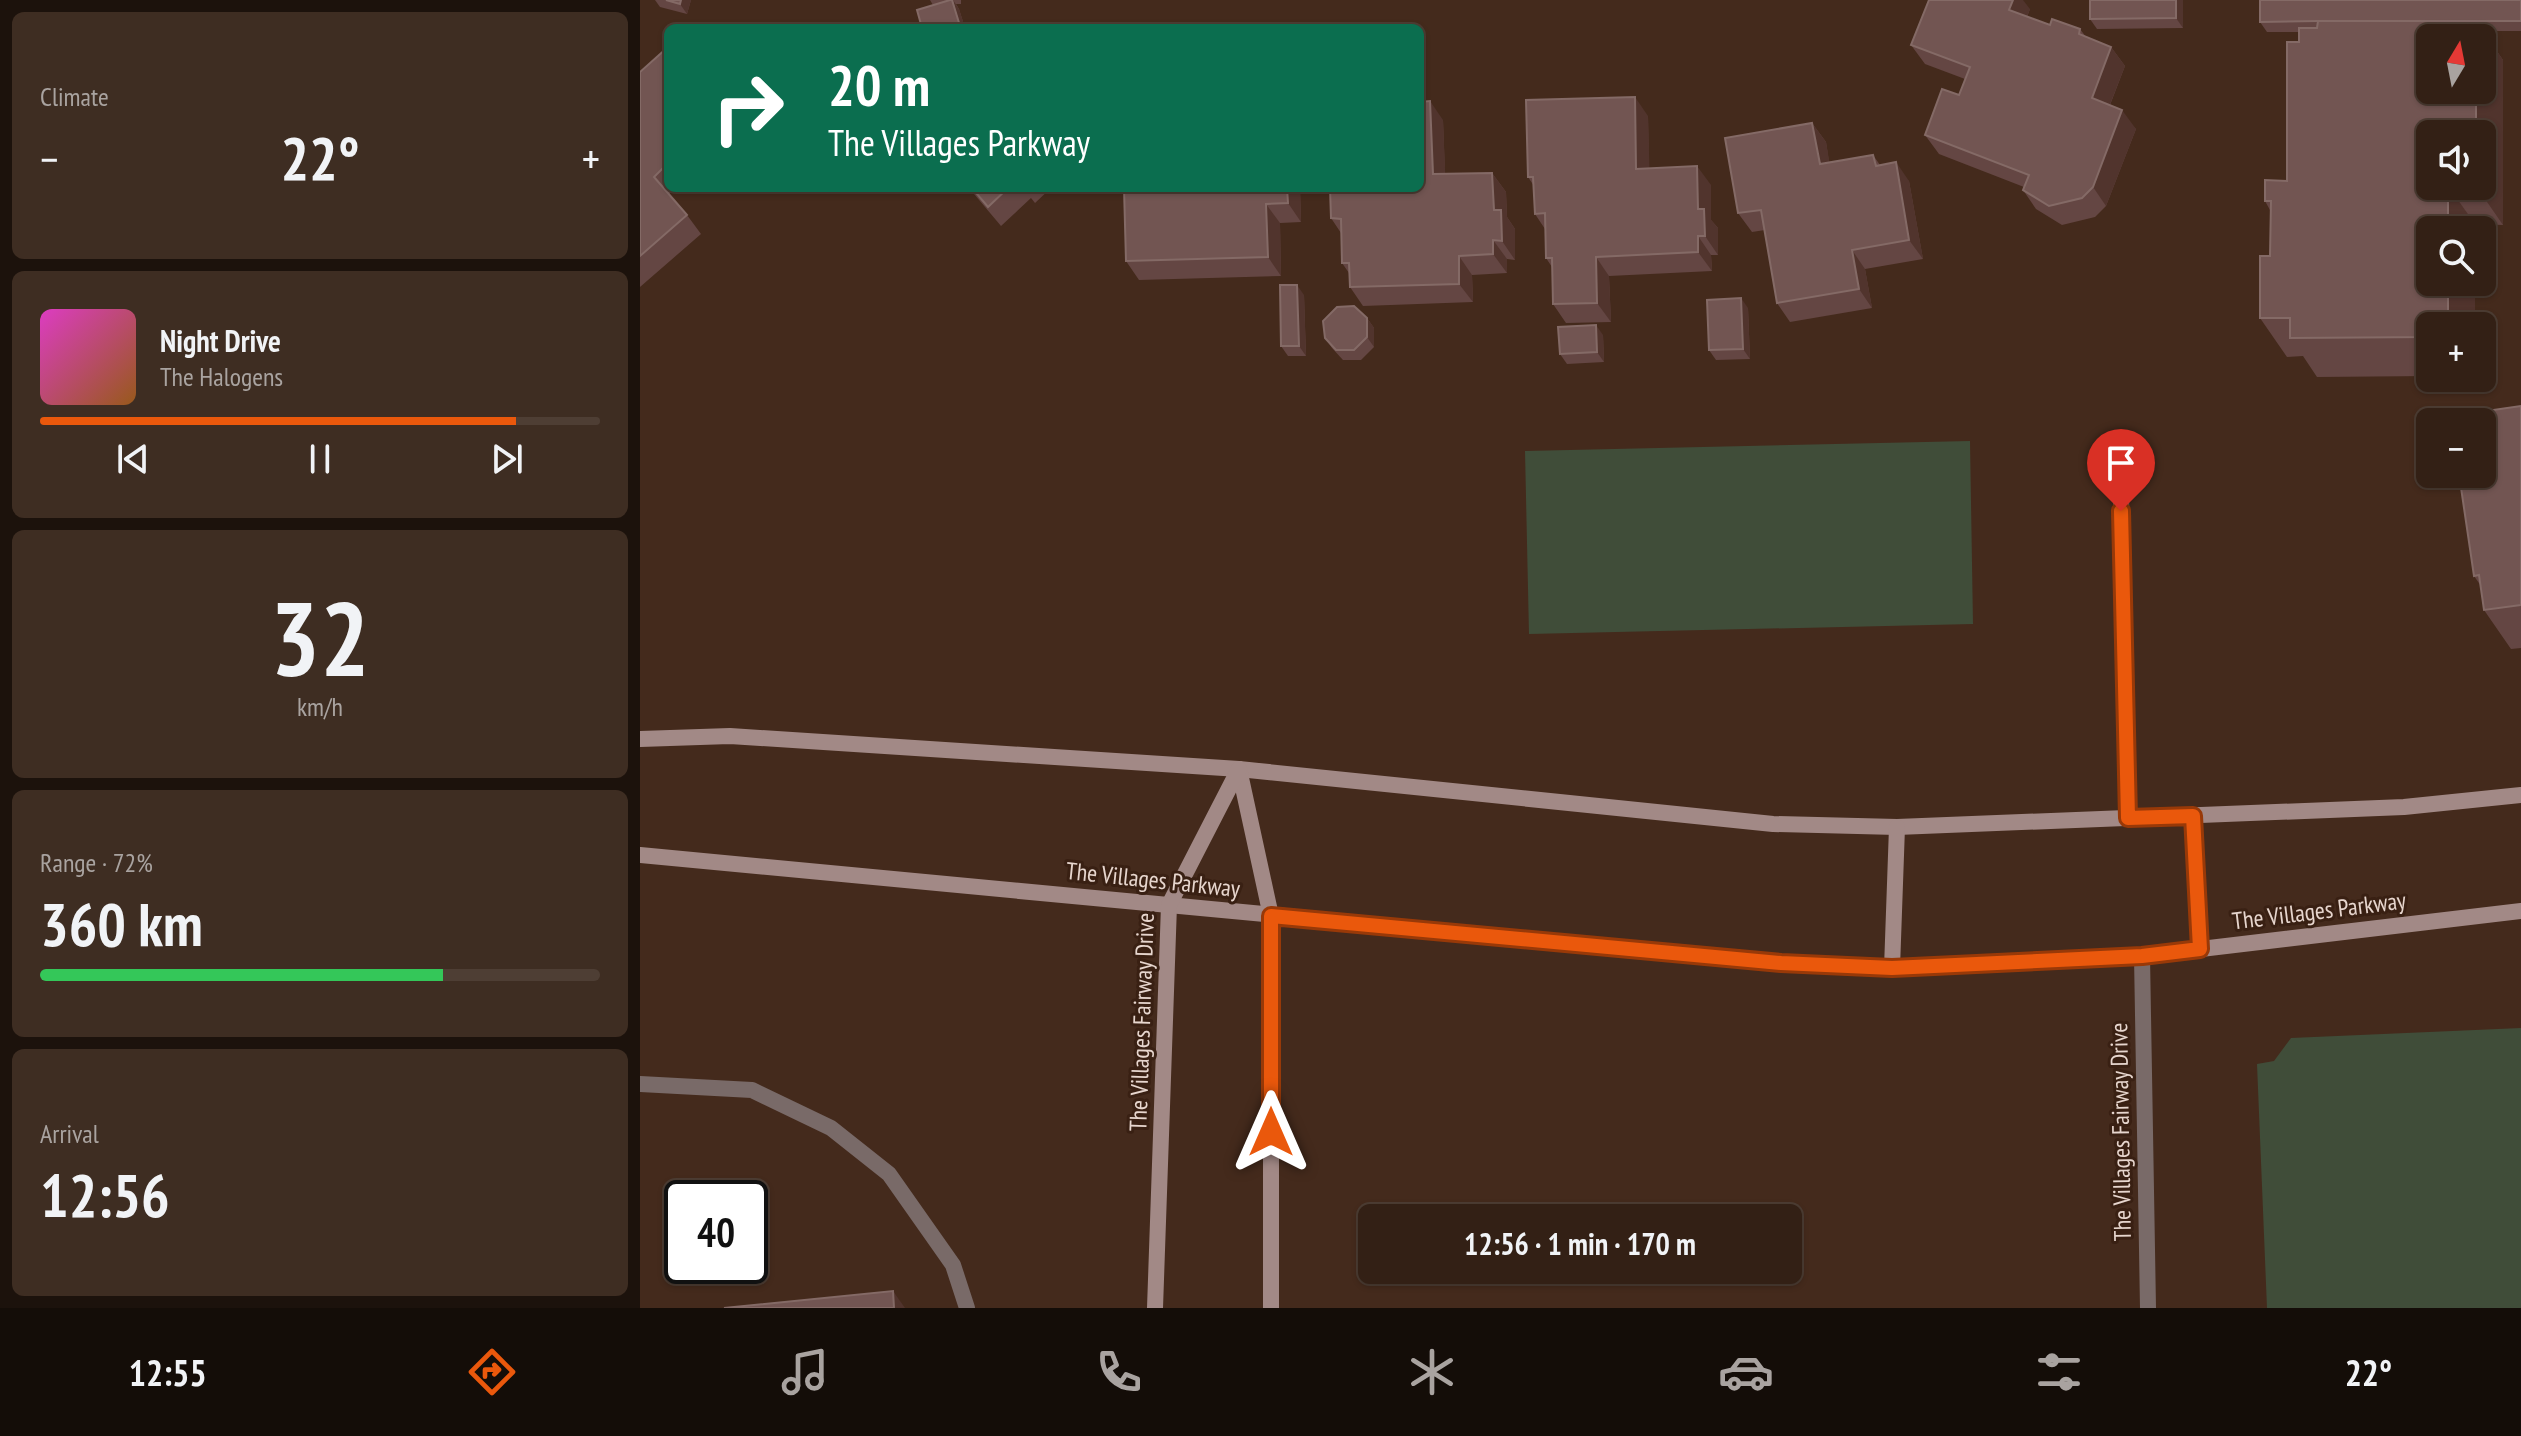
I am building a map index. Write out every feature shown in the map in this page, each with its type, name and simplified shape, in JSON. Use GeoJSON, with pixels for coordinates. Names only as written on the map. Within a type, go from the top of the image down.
{"type":"FeatureCollection","features":[{"type":"Feature","properties":{"kind":"street"},"geometry":{"type":"LineString","coordinates":[[2120,450],[2128,818]]}},
{"type":"Feature","properties":{"kind":"street"},"geometry":{"type":"LineString","coordinates":[[640,739],[730,736],[1239,769],[1773,824],[1897,827],[2193,816],[2404,807],[2521,795]]}},
{"type":"Feature","properties":{"kind":"street"},"geometry":{"type":"LineString","coordinates":[[1239,769],[1271,916],[1271,1308]]}},
{"type":"Feature","properties":{"kind":"street","name":"The Villages Fairway Drive"},"geometry":{"type":"LineString","coordinates":[[1155,1308],[1169,905],[1239,769]]}},
{"type":"Feature","properties":{"kind":"street"},"geometry":{"type":"LineString","coordinates":[[2193,816],[2200,949]]}},
{"type":"Feature","properties":{"kind":"street"},"geometry":{"type":"LineString","coordinates":[[1892,968],[1897,827]]}},
{"type":"Feature","properties":{"kind":"street","name":"The Villages Parkway"},"geometry":{"type":"LineString","coordinates":[[640,855],[1781,963],[1892,968],[2142,956],[2521,911]]}},
{"type":"Feature","properties":{"kind":"street","name":"The Villages Fairway Drive"},"geometry":{"type":"LineString","coordinates":[[2142,956],[2148,1308]]}},
{"type":"Feature","properties":{"kind":"street"},"geometry":{"type":"LineString","coordinates":[[640,1084],[752,1090],[831,1128],[889,1174],[953,1265],[967,1308]]}},
{"type":"Feature","properties":{"kind":"green space"},"geometry":{"type":"Polygon","coordinates":[[[1970,441],[1973,624],[1529,634],[1525,451],[1970,441]]]}},
{"type":"Feature","properties":{"kind":"green space"},"geometry":{"type":"Polygon","coordinates":[[[2521,1028],[2521,1308],[2267,1308],[2257,1064],[2274,1061],[2291,1038],[2521,1028]]]}},
{"type":"Feature","properties":{"kind":"building"},"geometry":{"type":"Polygon","coordinates":[[[952,0],[959,24],[921,24],[917,10],[952,0]]]}},
{"type":"Feature","properties":{"kind":"building"},"geometry":{"type":"Polygon","coordinates":[[[1929,0],[2013,0],[2009,10],[2050,25],[2052,19],[2080,29],[2079,34],[2111,47],[2092,98],[2122,110],[2093,187],[2082,198],[2049,206],[2023,190],[2029,175],[1925,135],[1942,89],[1959,95],[1970,67],[1911,45],[1929,0]]]}},
{"type":"Feature","properties":{"kind":"building"},"geometry":{"type":"Polygon","coordinates":[[[2090,0],[2176,0],[2176,18],[2090,19],[2090,0]]]}},
{"type":"Feature","properties":{"kind":"building"},"geometry":{"type":"Polygon","coordinates":[[[2260,0],[2521,0],[2521,21],[2260,22],[2260,0]]]}},
{"type":"Feature","properties":{"kind":"building"},"geometry":{"type":"Polygon","coordinates":[[[2318,21],[2476,21],[2476,24],[2416,24],[2416,104],[2476,104],[2476,120],[2416,120],[2416,200],[2448,200],[2448,216],[2416,216],[2416,296],[2448,296],[2448,312],[2416,312],[2416,337],[2290,338],[2290,318],[2260,318],[2260,256],[2270,256],[2271,201],[2265,201],[2265,180],[2287,181],[2287,42],[2299,42],[2299,28],[2317,28],[2318,21]]]}},
{"type":"Feature","properties":{"kind":"building"},"geometry":{"type":"Polygon","coordinates":[[[664,51],[664,167],[654,177],[687,215],[640,256],[640,72],[664,51]]]}},
{"type":"Feature","properties":{"kind":"building"},"geometry":{"type":"Polygon","coordinates":[[[1635,97],[1636,169],[1697,166],[1698,209],[1704,209],[1705,236],[1698,236],[1698,252],[1596,257],[1597,303],[1553,304],[1552,258],[1546,258],[1545,213],[1535,214],[1533,177],[1528,177],[1526,100],[1635,97]]]}},
{"type":"Feature","properties":{"kind":"building"},"geometry":{"type":"Polygon","coordinates":[[[1430,101],[1433,174],[1492,173],[1494,210],[1501,210],[1502,241],[1493,240],[1493,254],[1459,256],[1459,284],[1350,287],[1349,263],[1342,263],[1341,219],[1331,218],[1330,192],[1424,192],[1424,102],[1430,101]]]}},
{"type":"Feature","properties":{"kind":"building"},"geometry":{"type":"Polygon","coordinates":[[[1812,123],[1820,164],[1873,155],[1876,166],[1896,162],[1909,240],[1852,250],[1859,289],[1777,303],[1761,210],[1738,213],[1725,138],[1812,123]]]}},
{"type":"Feature","properties":{"kind":"building"},"geometry":{"type":"Polygon","coordinates":[[[975,192],[1004,192],[988,207],[975,192]]]}},
{"type":"Feature","properties":{"kind":"building"},"geometry":{"type":"Polygon","coordinates":[[[1124,192],[1287,192],[1288,203],[1266,204],[1268,257],[1126,261],[1124,192]]]}},
{"type":"Feature","properties":{"kind":"building"},"geometry":{"type":"Polygon","coordinates":[[[1280,285],[1297,285],[1299,346],[1281,346],[1280,285]]]}},
{"type":"Feature","properties":{"kind":"building"},"geometry":{"type":"Polygon","coordinates":[[[1741,298],[1743,349],[1709,350],[1707,300],[1741,298]]]}},
{"type":"Feature","properties":{"kind":"building"},"geometry":{"type":"Polygon","coordinates":[[[1354,306],[1367,318],[1367,337],[1354,350],[1336,350],[1325,338],[1323,321],[1337,307],[1354,306]]]}},
{"type":"Feature","properties":{"kind":"building"},"geometry":{"type":"Polygon","coordinates":[[[1596,325],[1597,352],[1560,354],[1558,327],[1596,325]]]}},
{"type":"Feature","properties":{"kind":"building"},"geometry":{"type":"Polygon","coordinates":[[[2521,406],[2521,605],[2484,610],[2479,575],[2474,576],[2461,488],[2496,488],[2496,410],[2521,406]]]}},
{"type":"Feature","properties":{"kind":"building"},"geometry":{"type":"Polygon","coordinates":[[[893,1291],[894,1308],[724,1308],[893,1291]]]}},
{"type":"Feature","properties":{"kind":"route"},"geometry":{"type":"LineString","coordinates":[[1271,1132],[1271,916],[1781,963],[1892,968],[2142,956],[2200,949],[2193,816],[2128,818],[2121,511]]}}]}
